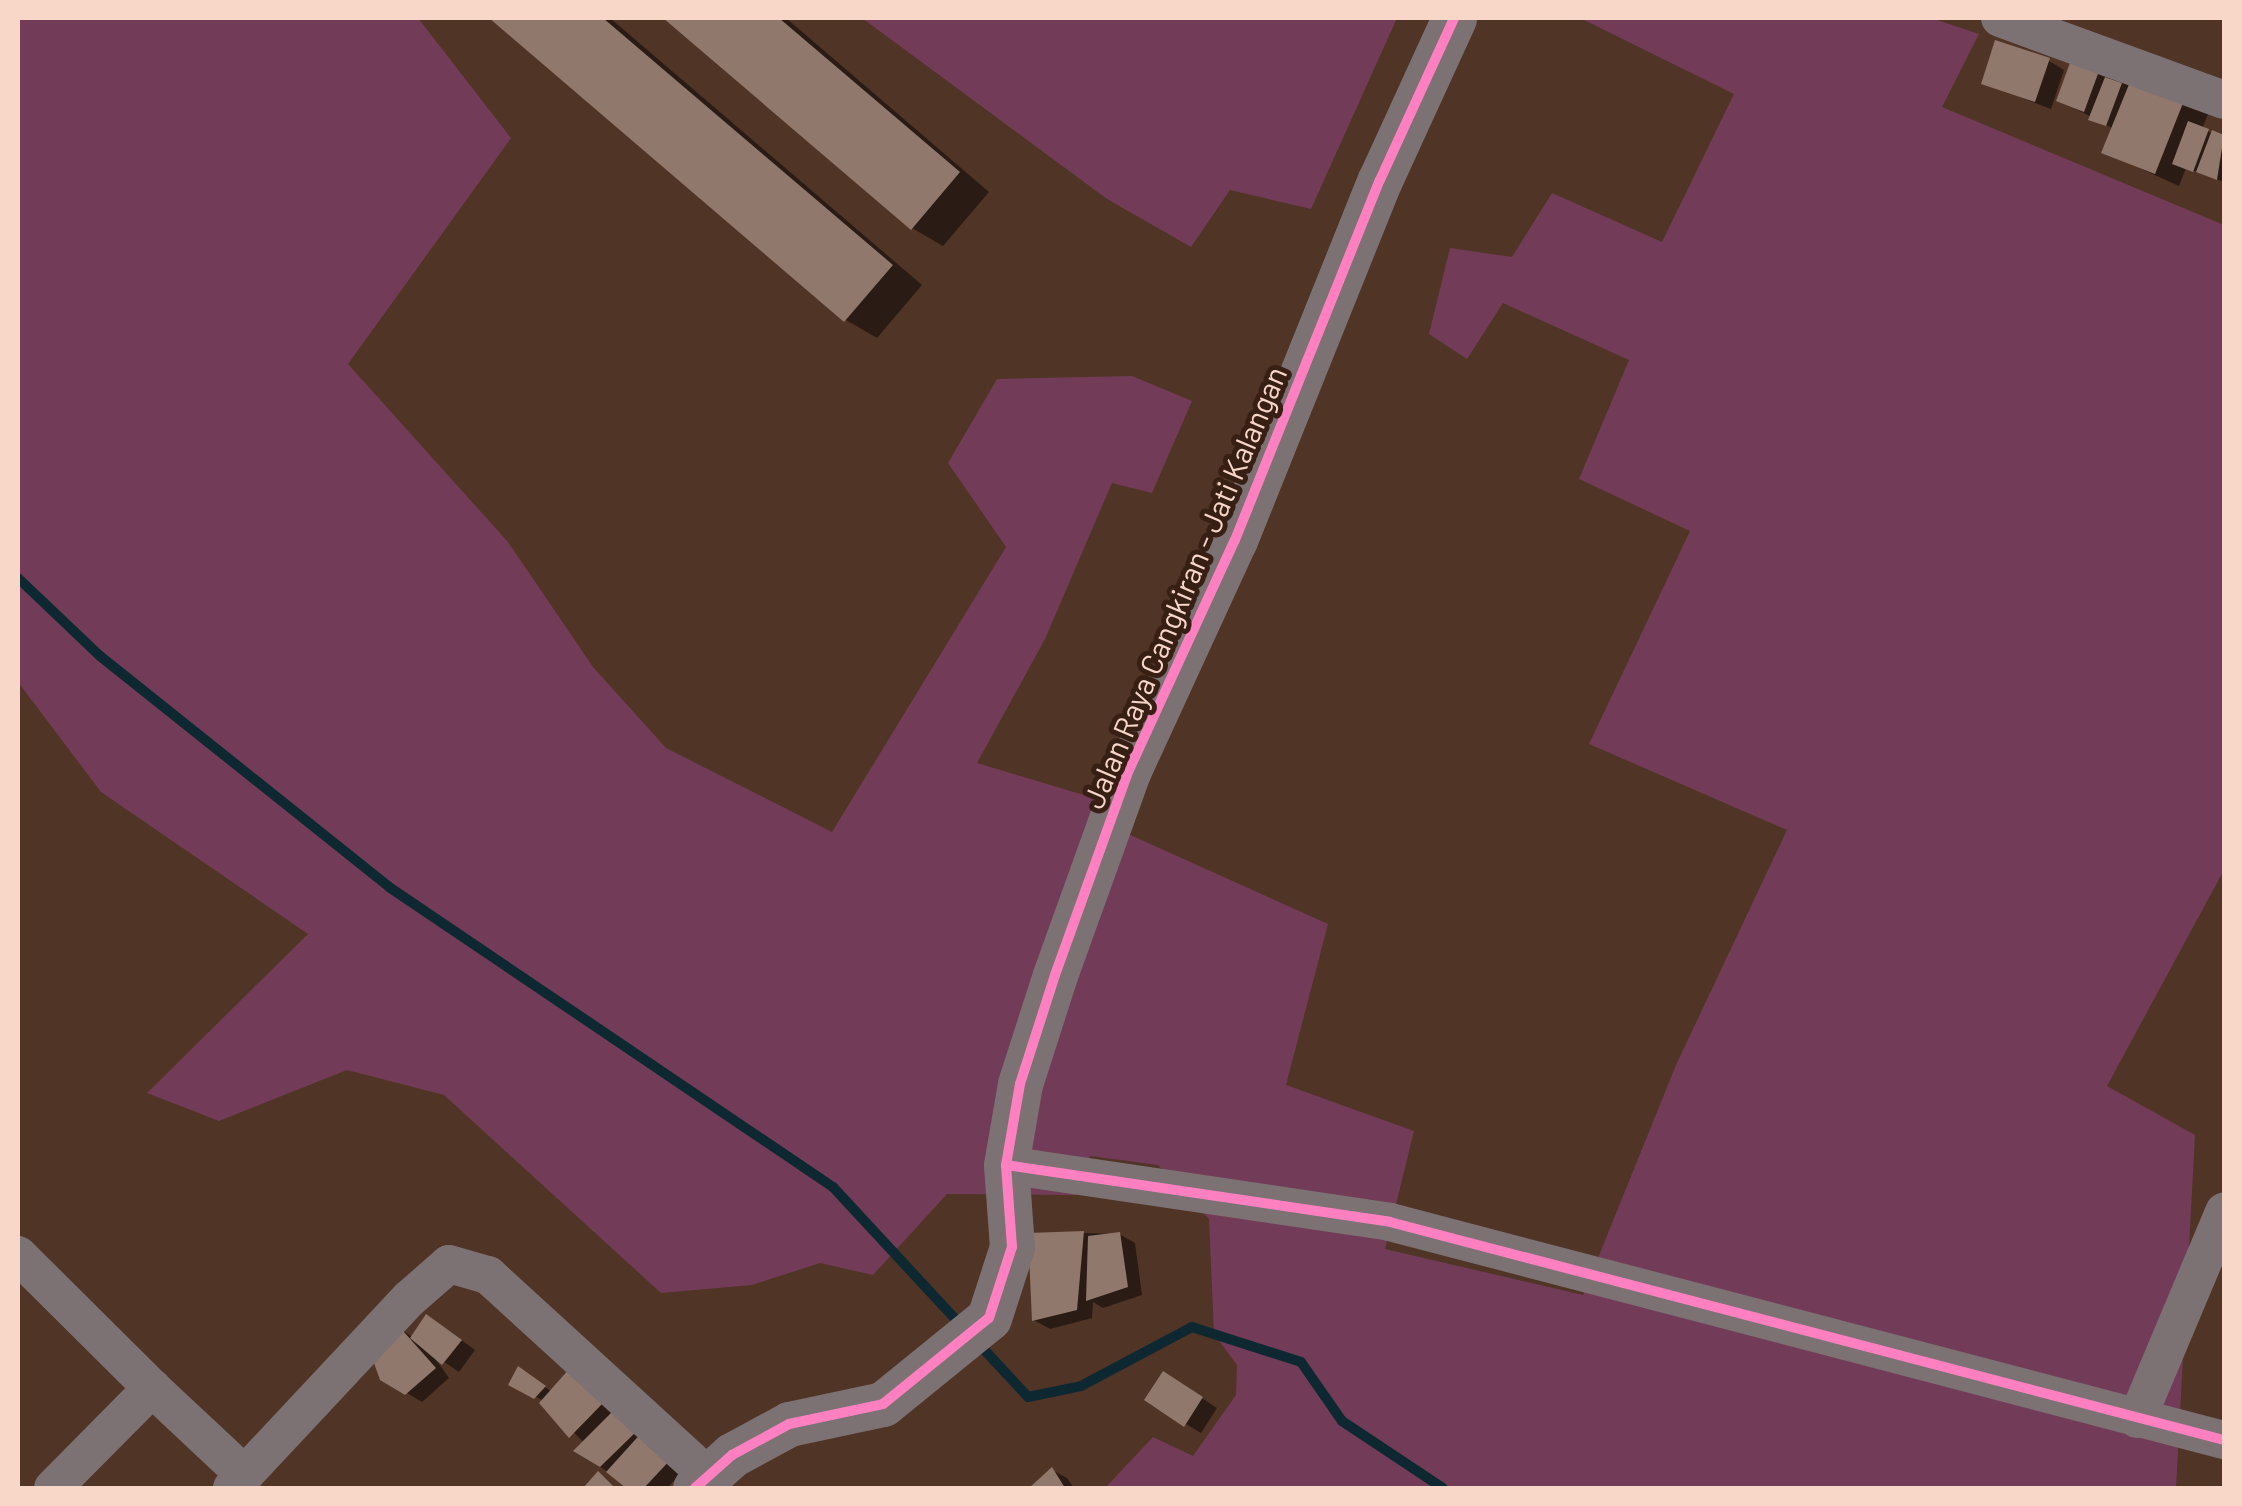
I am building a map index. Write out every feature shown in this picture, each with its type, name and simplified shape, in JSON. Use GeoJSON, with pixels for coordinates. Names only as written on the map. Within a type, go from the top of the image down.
{"type":"FeatureCollection","features":[{"type":"Feature","properties":{"kind":"street","name":"Jalan Raya Cangkiran - Jati Kalangan"},"geometry":{"type":"LineString","coordinates":[[701,1482],[789,1424],[883,1404],[949,1355],[989,1318],[1012,1247],[1006,1165],[1020,1084],[1129,770],[1236,540],[1380,180],[1454,18]]}},
{"type":"Feature","properties":{"kind":"street"},"geometry":{"type":"LineString","coordinates":[[2000,18],[2224,100]]}},
{"type":"Feature","properties":{"kind":"street"},"geometry":{"type":"LineString","coordinates":[[1006,1165],[1390,1222],[1758,1313],[1968,1377],[2224,1440]]}},
{"type":"Feature","properties":{"kind":"street"},"geometry":{"type":"LineString","coordinates":[[2137,1419],[2224,1212]]}},
{"type":"Feature","properties":{"kind":"street"},"geometry":{"type":"LineString","coordinates":[[18,1256],[252,1480],[408,1298],[450,1264],[488,1274],[701,1482]]}},
{"type":"Feature","properties":{"kind":"street"},"geometry":{"type":"LineString","coordinates":[[53,1488],[152,1388]]}},
{"type":"Feature","properties":{"kind":"shaded area"},"geometry":{"type":"Polygon","coordinates":[[[18,18],[418,18],[511,138],[348,364],[508,542],[593,667],[666,748],[832,832],[1006,547],[948,463],[997,379],[1132,376],[1192,401],[1152,493],[1112,483],[1045,639],[977,763],[1104,801],[1097,820],[1328,924],[1286,1085],[1414,1131],[1385,1249],[1583,1295],[1676,1065],[1787,830],[1589,744],[1690,531],[1579,479],[1629,360],[1503,303],[1467,359],[1429,334],[1450,248],[1512,257],[1552,193],[1662,242],[1734,94],[1580,18],[1931,18],[1979,34],[1942,107],[2224,225],[2224,870],[2107,1086],[2195,1135],[2176,1488],[1105,1488],[1153,1437],[1193,1456],[1236,1395],[1237,1365],[1214,1334],[1209,1219],[1158,1165],[1090,1156],[1076,1195],[947,1194],[873,1275],[820,1263],[752,1285],[661,1293],[444,1095],[347,1070],[219,1121],[147,1093],[308,934],[101,792],[18,682],[18,18]]]}},
{"type":"Feature","properties":{"kind":"shaded area"},"geometry":{"type":"Polygon","coordinates":[[[862,18],[1397,18],[1311,209],[1230,190],[1191,247],[1107,199],[862,18]]]}},
{"type":"Feature","properties":{"kind":"building"},"geometry":{"type":"Polygon","coordinates":[[[489,18],[603,18],[893,265],[844,322],[489,18]]]}},
{"type":"Feature","properties":{"kind":"building"},"geometry":{"type":"Polygon","coordinates":[[[663,18],[779,18],[960,172],[911,230],[663,18]]]}},
{"type":"Feature","properties":{"kind":"building"},"geometry":{"type":"Polygon","coordinates":[[[1995,40],[2050,58],[2035,102],[1981,84],[1995,40]]]}},
{"type":"Feature","properties":{"kind":"building"},"geometry":{"type":"Polygon","coordinates":[[[2071,60],[2099,71],[2084,112],[2056,101],[2071,60]]]}},
{"type":"Feature","properties":{"kind":"building"},"geometry":{"type":"Polygon","coordinates":[[[2105,77],[2122,83],[2106,126],[2088,120],[2105,77]]]}},
{"type":"Feature","properties":{"kind":"building"},"geometry":{"type":"Polygon","coordinates":[[[2132,77],[2185,98],[2155,174],[2101,153],[2132,77]]]}},
{"type":"Feature","properties":{"kind":"building"},"geometry":{"type":"Polygon","coordinates":[[[2188,121],[2209,129],[2193,172],[2172,164],[2188,121]]]}},
{"type":"Feature","properties":{"kind":"building"},"geometry":{"type":"Polygon","coordinates":[[[2212,130],[2224,135],[2217,180],[2196,172],[2212,130]]]}},
{"type":"Feature","properties":{"kind":"building"},"geometry":{"type":"Polygon","coordinates":[[[1084,1231],[1077,1310],[1032,1321],[1028,1233],[1084,1231]]]}},
{"type":"Feature","properties":{"kind":"building"},"geometry":{"type":"Polygon","coordinates":[[[1120,1232],[1128,1287],[1086,1301],[1088,1236],[1120,1232]]]}},
{"type":"Feature","properties":{"kind":"building"},"geometry":{"type":"Polygon","coordinates":[[[426,1314],[462,1340],[442,1365],[410,1338],[426,1314]]]}},
{"type":"Feature","properties":{"kind":"building"},"geometry":{"type":"Polygon","coordinates":[[[396,1323],[436,1368],[405,1395],[380,1380],[369,1349],[396,1323]]]}},
{"type":"Feature","properties":{"kind":"building"},"geometry":{"type":"Polygon","coordinates":[[[518,1366],[546,1386],[534,1399],[508,1385],[518,1366]]]}},
{"type":"Feature","properties":{"kind":"building"},"geometry":{"type":"Polygon","coordinates":[[[570,1368],[604,1402],[569,1438],[539,1403],[570,1368]]]}},
{"type":"Feature","properties":{"kind":"building"},"geometry":{"type":"Polygon","coordinates":[[[1163,1371],[1203,1397],[1184,1427],[1144,1400],[1163,1371]]]}},
{"type":"Feature","properties":{"kind":"building"},"geometry":{"type":"Polygon","coordinates":[[[619,1405],[640,1428],[600,1467],[573,1451],[619,1405]]]}},
{"type":"Feature","properties":{"kind":"building"},"geometry":{"type":"Polygon","coordinates":[[[644,1430],[672,1458],[644,1488],[626,1488],[606,1472],[644,1430]]]}},
{"type":"Feature","properties":{"kind":"building"},"geometry":{"type":"Polygon","coordinates":[[[1052,1467],[1065,1488],[1029,1488],[1052,1467]]]}},
{"type":"Feature","properties":{"kind":"building"},"geometry":{"type":"Polygon","coordinates":[[[598,1471],[615,1488],[583,1488],[598,1471]]]}},
{"type":"Feature","properties":{"kind":"waterway"},"geometry":{"type":"LineString","coordinates":[[18,578],[100,656],[389,887],[833,1187],[961,1325]]}},
{"type":"Feature","properties":{"kind":"waterway"},"geometry":{"type":"LineString","coordinates":[[976,1341],[1028,1397],[1081,1386],[1192,1327],[1301,1362],[1342,1421],[1443,1488]]}},
{"type":"Feature","properties":{"kind":"cycle path"},"geometry":{"type":"LineString","coordinates":[[695,1488],[732,1455],[789,1424],[883,1404],[989,1318],[1012,1247],[1006,1165],[1020,1084],[1055,975],[1129,770],[1235,540],[1380,180],[1454,18]]}},
{"type":"Feature","properties":{"kind":"cycle path"},"geometry":{"type":"LineString","coordinates":[[1006,1165],[1390,1222],[2224,1440]]}}]}
